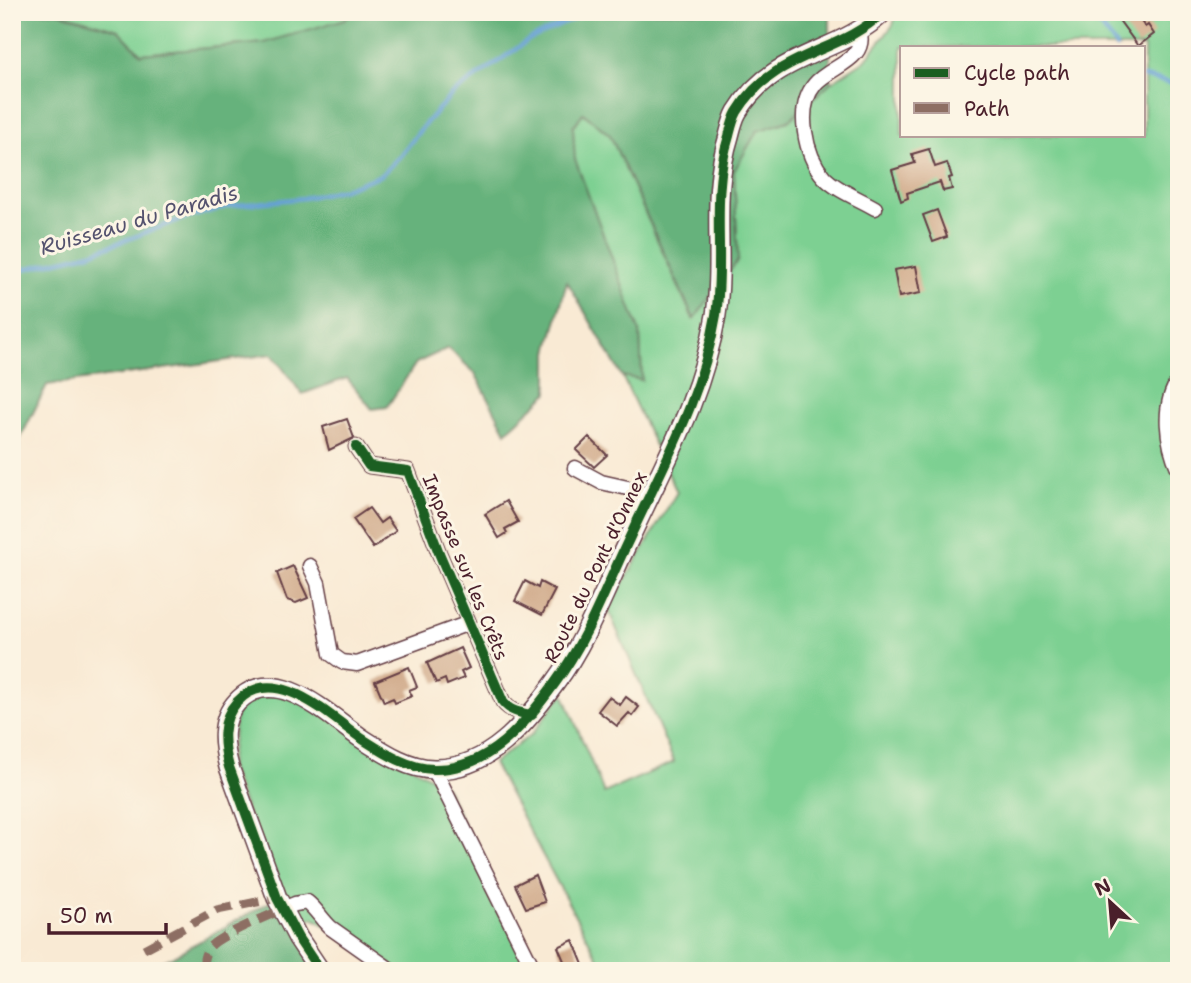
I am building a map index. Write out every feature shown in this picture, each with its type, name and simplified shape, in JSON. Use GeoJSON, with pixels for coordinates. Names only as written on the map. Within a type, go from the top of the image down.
{"type":"FeatureCollection","features":[{"type":"Feature","properties":{"kind":"street","name":"Route du Pont d'Onnex"},"geometry":{"type":"LineString","coordinates":[[320,971],[283,909],[271,883],[225,751],[228,714],[248,693],[279,689],[297,693],[388,754],[413,767],[434,769],[461,767],[486,755],[510,737],[532,715],[562,673],[589,625],[690,412],[708,356],[716,311],[719,279],[717,192],[725,146],[735,115],[760,82],[798,58],[859,30],[883,12]]}},
{"type":"Feature","properties":{"kind":"street"},"geometry":{"type":"LineString","coordinates":[[859,30],[862,39],[859,49],[814,85],[805,116],[806,140],[824,176],[875,208]]}},
{"type":"Feature","properties":{"kind":"street"},"geometry":{"type":"LineString","coordinates":[[1179,380],[1173,388],[1168,418],[1170,445],[1179,470]]}},
{"type":"Feature","properties":{"kind":"street","name":"Impasse sur les Crêts"},"geometry":{"type":"LineString","coordinates":[[356,447],[369,466],[408,471],[439,553],[503,702],[508,709],[532,715]]}},
{"type":"Feature","properties":{"kind":"street"},"geometry":{"type":"LineString","coordinates":[[576,468],[601,482],[632,489],[649,497]]}},
{"type":"Feature","properties":{"kind":"street"},"geometry":{"type":"LineString","coordinates":[[310,566],[318,583],[331,654],[342,662],[357,664],[469,623]]}},
{"type":"Feature","properties":{"kind":"street"},"geometry":{"type":"LineString","coordinates":[[434,769],[530,962]]}},
{"type":"Feature","properties":{"kind":"street"},"geometry":{"type":"LineString","coordinates":[[283,909],[307,902],[331,928],[392,971]]}},
{"type":"Feature","properties":{"kind":"green space"},"geometry":{"type":"Polygon","coordinates":[[[12,12],[56,12],[118,30],[141,54],[264,43],[345,19],[350,12],[830,12],[830,83],[788,121],[757,131],[734,171],[738,260],[694,319],[610,135],[583,113],[573,127],[575,159],[640,333],[642,380],[622,376],[567,281],[548,352],[548,393],[506,432],[475,373],[448,348],[416,363],[387,407],[372,409],[347,378],[302,394],[272,354],[47,385],[19,441],[12,521],[12,12]]]}},
{"type":"Feature","properties":{"kind":"green space"},"geometry":{"type":"Polygon","coordinates":[[[56,12],[350,12],[346,19],[264,43],[141,54],[118,30],[56,12]]]}},
{"type":"Feature","properties":{"kind":"green space"},"geometry":{"type":"Polygon","coordinates":[[[897,12],[1179,12],[1179,971],[605,971],[493,763],[532,734],[563,693],[604,793],[674,762],[608,609],[677,492],[622,376],[642,380],[640,333],[574,159],[573,128],[583,113],[610,135],[693,319],[738,260],[734,171],[757,131],[788,121],[830,83],[865,60],[893,25],[897,12]]]}},
{"type":"Feature","properties":{"kind":"green space"},"geometry":{"type":"Polygon","coordinates":[[[279,689],[445,786],[535,971],[401,971],[313,918],[293,927],[229,767],[238,701],[279,689]]]}},
{"type":"Feature","properties":{"kind":"green space"},"geometry":{"type":"Polygon","coordinates":[[[277,898],[321,971],[132,971],[166,960],[277,898]]]}},
{"type":"Feature","properties":{"kind":"building"},"geometry":{"type":"Polygon","coordinates":[[[1113,12],[1139,12],[1136,14],[1154,34],[1138,46],[1113,12]]]}},
{"type":"Feature","properties":{"kind":"building"},"geometry":{"type":"Polygon","coordinates":[[[929,149],[935,167],[947,163],[952,177],[949,178],[952,189],[943,191],[940,182],[907,193],[908,198],[901,201],[892,170],[915,163],[912,154],[929,149]]]}},
{"type":"Feature","properties":{"kind":"building"},"geometry":{"type":"Polygon","coordinates":[[[937,210],[947,237],[933,242],[923,215],[937,210]]]}},
{"type":"Feature","properties":{"kind":"building"},"geometry":{"type":"Polygon","coordinates":[[[916,266],[921,293],[899,297],[894,270],[916,266]]]}},
{"type":"Feature","properties":{"kind":"building"},"geometry":{"type":"Polygon","coordinates":[[[347,419],[354,438],[329,450],[323,427],[347,419]]]}},
{"type":"Feature","properties":{"kind":"building"},"geometry":{"type":"Polygon","coordinates":[[[589,437],[607,455],[594,467],[576,450],[589,437]]]}},
{"type":"Feature","properties":{"kind":"building"},"geometry":{"type":"Polygon","coordinates":[[[506,501],[518,522],[505,529],[507,533],[499,538],[485,514],[506,501]]]}},
{"type":"Feature","properties":{"kind":"building"},"geometry":{"type":"Polygon","coordinates":[[[369,508],[380,523],[387,518],[396,531],[373,548],[353,519],[369,508]]]}},
{"type":"Feature","properties":{"kind":"building"},"geometry":{"type":"Polygon","coordinates":[[[293,566],[308,598],[296,603],[287,600],[277,573],[293,566]]]}},
{"type":"Feature","properties":{"kind":"building"},"geometry":{"type":"Polygon","coordinates":[[[525,581],[538,588],[540,582],[555,590],[542,615],[515,601],[525,581]]]}},
{"type":"Feature","properties":{"kind":"building"},"geometry":{"type":"Polygon","coordinates":[[[460,648],[469,668],[461,672],[464,678],[447,685],[445,679],[436,683],[427,663],[460,648]]]}},
{"type":"Feature","properties":{"kind":"building"},"geometry":{"type":"Polygon","coordinates":[[[409,667],[417,687],[409,690],[412,696],[395,703],[393,698],[384,702],[375,681],[409,667]]]}},
{"type":"Feature","properties":{"kind":"building"},"geometry":{"type":"Polygon","coordinates":[[[609,697],[620,705],[626,697],[639,707],[632,716],[629,713],[617,726],[598,711],[609,697]]]}},
{"type":"Feature","properties":{"kind":"building"},"geometry":{"type":"Polygon","coordinates":[[[535,875],[545,902],[526,908],[515,885],[535,875]]]}},
{"type":"Feature","properties":{"kind":"building"},"geometry":{"type":"Polygon","coordinates":[[[573,940],[584,967],[583,971],[559,971],[563,969],[561,963],[564,961],[558,947],[573,940]]]}},
{"type":"Feature","properties":{"kind":"waterway","name":"Ruisseau du Paradis"},"geometry":{"type":"LineString","coordinates":[[12,272],[91,253],[182,219],[229,206],[304,198],[344,189],[381,175],[452,94],[530,39],[589,12]]}},
{"type":"Feature","properties":{"kind":"waterway","name":"Ruisseau du Paradis"},"geometry":{"type":"LineString","coordinates":[[1072,12],[1098,25],[1115,46]]}},
{"type":"Feature","properties":{"kind":"waterway","name":"Ruisseau du Paradis"},"geometry":{"type":"LineString","coordinates":[[1146,77],[1179,85]]}},
{"type":"Feature","properties":{"kind":"marked path"},"geometry":{"type":"LineString","coordinates":[[144,949],[217,910],[277,898]]}},
{"type":"Feature","properties":{"kind":"marked path"},"geometry":{"type":"LineString","coordinates":[[204,971],[205,954],[213,944],[283,909]]}},
{"type":"Feature","properties":{"kind":"cycle path"},"geometry":{"type":"LineString","coordinates":[[320,971],[298,938],[277,898],[229,767],[224,733],[232,709],[252,691],[268,687],[285,690],[318,707],[387,754],[405,763],[434,769],[472,762],[489,753],[518,728],[555,683],[586,631],[692,403],[710,346],[716,315],[720,181],[723,158],[736,115],[752,92],[770,76],[847,37],[883,12]]}},
{"type":"Feature","properties":{"kind":"cycle path"},"geometry":{"type":"LineString","coordinates":[[356,447],[369,466],[408,471],[439,553],[503,702],[513,710],[532,715]]}}]}
